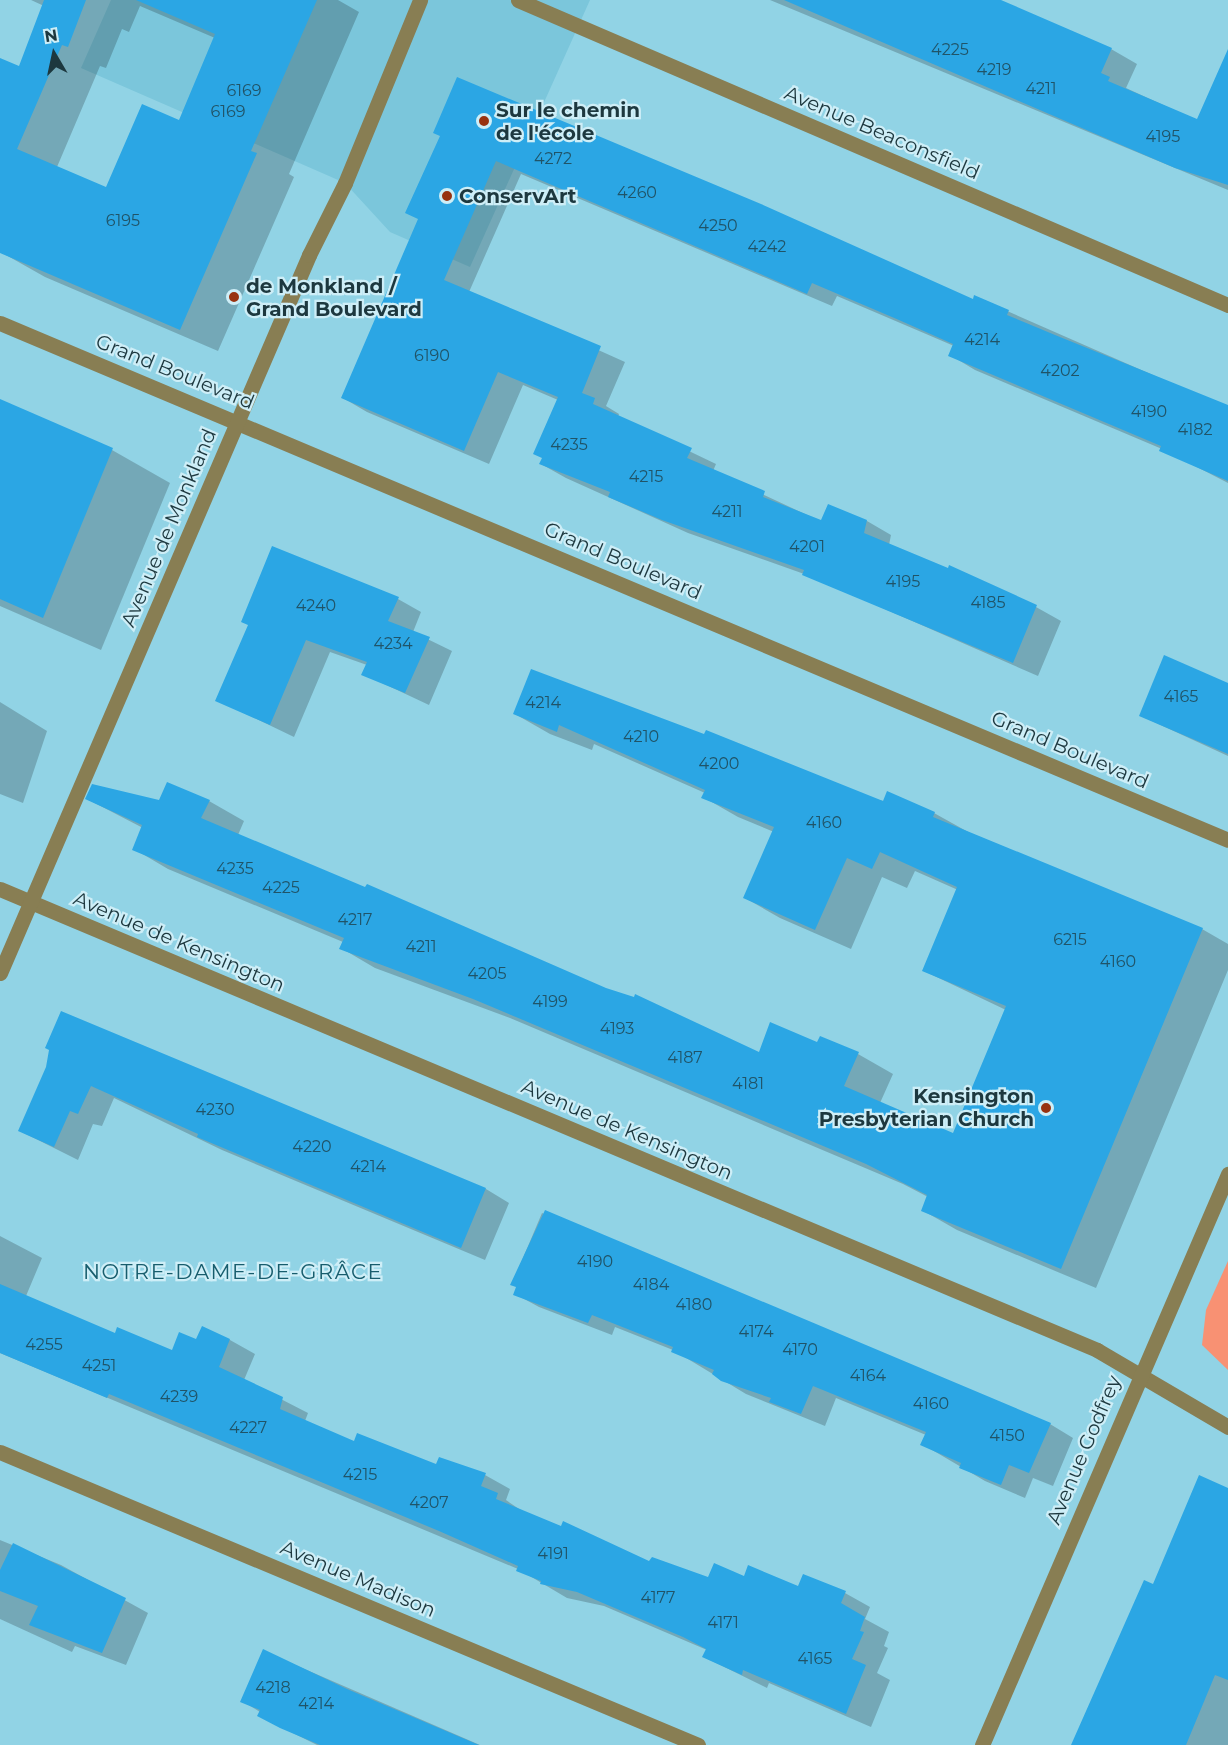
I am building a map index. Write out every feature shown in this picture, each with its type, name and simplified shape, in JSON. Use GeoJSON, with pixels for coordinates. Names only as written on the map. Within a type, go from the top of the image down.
{"type":"FeatureCollection","features":[{"type":"Feature","properties":{"kind":"street","name":"Avenue de Monkland"},"geometry":{"type":"LineString","coordinates":[[0,973],[309,255],[345,183],[420,0]]}},
{"type":"Feature","properties":{"kind":"street","name":"Avenue Beaconsfield"},"geometry":{"type":"LineString","coordinates":[[519,0],[1228,305]]}},
{"type":"Feature","properties":{"kind":"street","name":"Grand Boulevard"},"geometry":{"type":"LineString","coordinates":[[0,323],[238,420],[1228,840]]}},
{"type":"Feature","properties":{"kind":"street","name":"Avenue de Kensington"},"geometry":{"type":"LineString","coordinates":[[0,889],[1075,1340],[1140,1372],[1228,1427]]}},
{"type":"Feature","properties":{"kind":"street","name":"Avenue Godfrey"},"geometry":{"type":"LineString","coordinates":[[982,1745],[1140,1372],[1228,1174]]}},
{"type":"Feature","properties":{"kind":"street","name":"Avenue Madison"},"geometry":{"type":"LineString","coordinates":[[0,1452],[698,1745]]}},
{"type":"Feature","properties":{"kind":"shaded area"},"geometry":{"type":"Polygon","coordinates":[[[111,0],[590,0],[470,267],[390,232],[345,183],[81,68],[111,0]]]}},
{"type":"Feature","properties":{"kind":"shaded area"},"geometry":{"type":"Polygon","coordinates":[[[1228,1261],[1228,1370],[1202,1345],[1206,1310],[1228,1261]]]}},
{"type":"Feature","properties":{"kind":"building"},"geometry":{"type":"Polygon","coordinates":[[[44,0],[86,0],[68,47],[62,45],[17,149],[106,187],[142,104],[179,120],[215,34],[136,0],[317,0],[251,151],[257,153],[180,330],[0,253],[0,58],[19,66],[44,0]]]}},
{"type":"Feature","properties":{"kind":"building"},"geometry":{"type":"Polygon","coordinates":[[[784,0],[1001,0],[1112,48],[1101,73],[1110,77],[1108,81],[1197,119],[1228,49],[1228,185],[1175,168],[784,0]]]}},
{"type":"Feature","properties":{"kind":"building"},"geometry":{"type":"Polygon","coordinates":[[[457,77],[761,204],[973,299],[974,295],[1009,310],[1007,315],[1228,405],[1228,481],[1159,451],[1161,446],[948,356],[953,344],[899,320],[812,283],[807,294],[496,161],[444,280],[601,346],[582,393],[595,398],[593,404],[692,448],[687,458],[765,491],[763,497],[821,520],[828,504],[867,520],[864,533],[948,568],[949,565],[1037,605],[1013,663],[802,575],[804,570],[662,520],[608,497],[610,492],[539,464],[542,458],[533,454],[558,397],[498,372],[464,451],[341,398],[418,219],[405,213],[440,136],[433,133],[457,77]]]}},
{"type":"Feature","properties":{"kind":"building"},"geometry":{"type":"Polygon","coordinates":[[[0,399],[113,448],[43,618],[0,599],[0,399]]]}},
{"type":"Feature","properties":{"kind":"building"},"geometry":{"type":"Polygon","coordinates":[[[272,546],[399,597],[388,621],[430,637],[405,693],[361,675],[367,662],[306,640],[270,725],[215,701],[248,625],[241,622],[272,546]]]}},
{"type":"Feature","properties":{"kind":"building"},"geometry":{"type":"Polygon","coordinates":[[[1164,655],[1228,683],[1228,754],[1139,716],[1164,655]]]}},
{"type":"Feature","properties":{"kind":"building"},"geometry":{"type":"Polygon","coordinates":[[[531,669],[704,734],[706,730],[883,801],[887,791],[935,812],[933,817],[1203,928],[1061,1269],[921,1211],[927,1195],[866,1164],[473,999],[339,949],[344,938],[132,850],[142,825],[85,799],[92,784],[159,800],[167,782],[210,800],[201,818],[365,887],[367,884],[606,988],[634,997],[635,994],[759,1052],[770,1022],[817,1042],[820,1036],[859,1052],[844,1086],[953,1133],[1006,1006],[922,971],[957,887],[880,852],[872,869],[847,858],[815,930],[743,898],[774,827],[701,798],[705,790],[559,725],[557,732],[513,714],[531,669]]]}},
{"type":"Feature","properties":{"kind":"building"},"geometry":{"type":"Polygon","coordinates":[[[61,1011],[486,1188],[461,1248],[197,1137],[198,1134],[91,1086],[78,1114],[70,1111],[54,1147],[18,1131],[46,1067],[49,1050],[45,1048],[61,1011]]]}},
{"type":"Feature","properties":{"kind":"building"},"geometry":{"type":"Polygon","coordinates":[[[545,1210],[1051,1423],[1029,1473],[1009,1465],[1001,1485],[959,1468],[961,1463],[920,1445],[926,1432],[813,1386],[801,1414],[769,1402],[771,1398],[721,1381],[712,1374],[714,1370],[671,1352],[673,1347],[592,1315],[588,1323],[513,1295],[516,1287],[510,1285],[545,1210]]]}},
{"type":"Feature","properties":{"kind":"building"},"geometry":{"type":"Polygon","coordinates":[[[0,1284],[115,1333],[117,1327],[172,1350],[179,1332],[196,1339],[202,1326],[230,1339],[219,1367],[283,1397],[280,1409],[354,1441],[357,1433],[436,1464],[439,1457],[486,1473],[481,1486],[498,1493],[496,1499],[561,1526],[563,1521],[649,1561],[652,1557],[708,1577],[714,1563],[744,1576],[748,1565],[798,1586],[803,1574],[846,1591],[841,1603],[865,1617],[860,1631],[864,1632],[852,1659],[866,1665],[846,1714],[743,1670],[742,1675],[702,1657],[706,1649],[683,1637],[577,1592],[540,1584],[541,1581],[516,1571],[518,1566],[439,1531],[109,1394],[107,1398],[0,1353],[0,1284]]]}},
{"type":"Feature","properties":{"kind":"building"},"geometry":{"type":"Polygon","coordinates":[[[1199,1475],[1228,1488],[1228,1680],[1215,1675],[1186,1745],[1071,1745],[1144,1580],[1153,1584],[1199,1475]]]}},
{"type":"Feature","properties":{"kind":"building"},"geometry":{"type":"Polygon","coordinates":[[[13,1543],[126,1598],[102,1653],[29,1625],[38,1606],[0,1591],[0,1570],[13,1543]]]}},
{"type":"Feature","properties":{"kind":"building"},"geometry":{"type":"Polygon","coordinates":[[[263,1649],[347,1689],[479,1745],[320,1745],[280,1728],[257,1716],[260,1710],[240,1702],[263,1649]]]}},
{"type":"Feature","properties":{"kind":"place","name":"Sur le chemin de l'école"},"geometry":{"type":"Point","coordinates":[484,121]}},
{"type":"Feature","properties":{"kind":"place","name":"ConservArt"},"geometry":{"type":"Point","coordinates":[447,196]}},
{"type":"Feature","properties":{"kind":"place","name":"de Monkland / Grand Boulevard"},"geometry":{"type":"Point","coordinates":[234,297]}},
{"type":"Feature","properties":{"kind":"place","name":"Kensington Presbyterian Church"},"geometry":{"type":"Point","coordinates":[1046,1108]}},
{"type":"Feature","properties":{"kind":"district","name":"NOTRE-DAME-DE-GRÂCE"},"geometry":{"type":"Point","coordinates":[233,1272]}}]}
